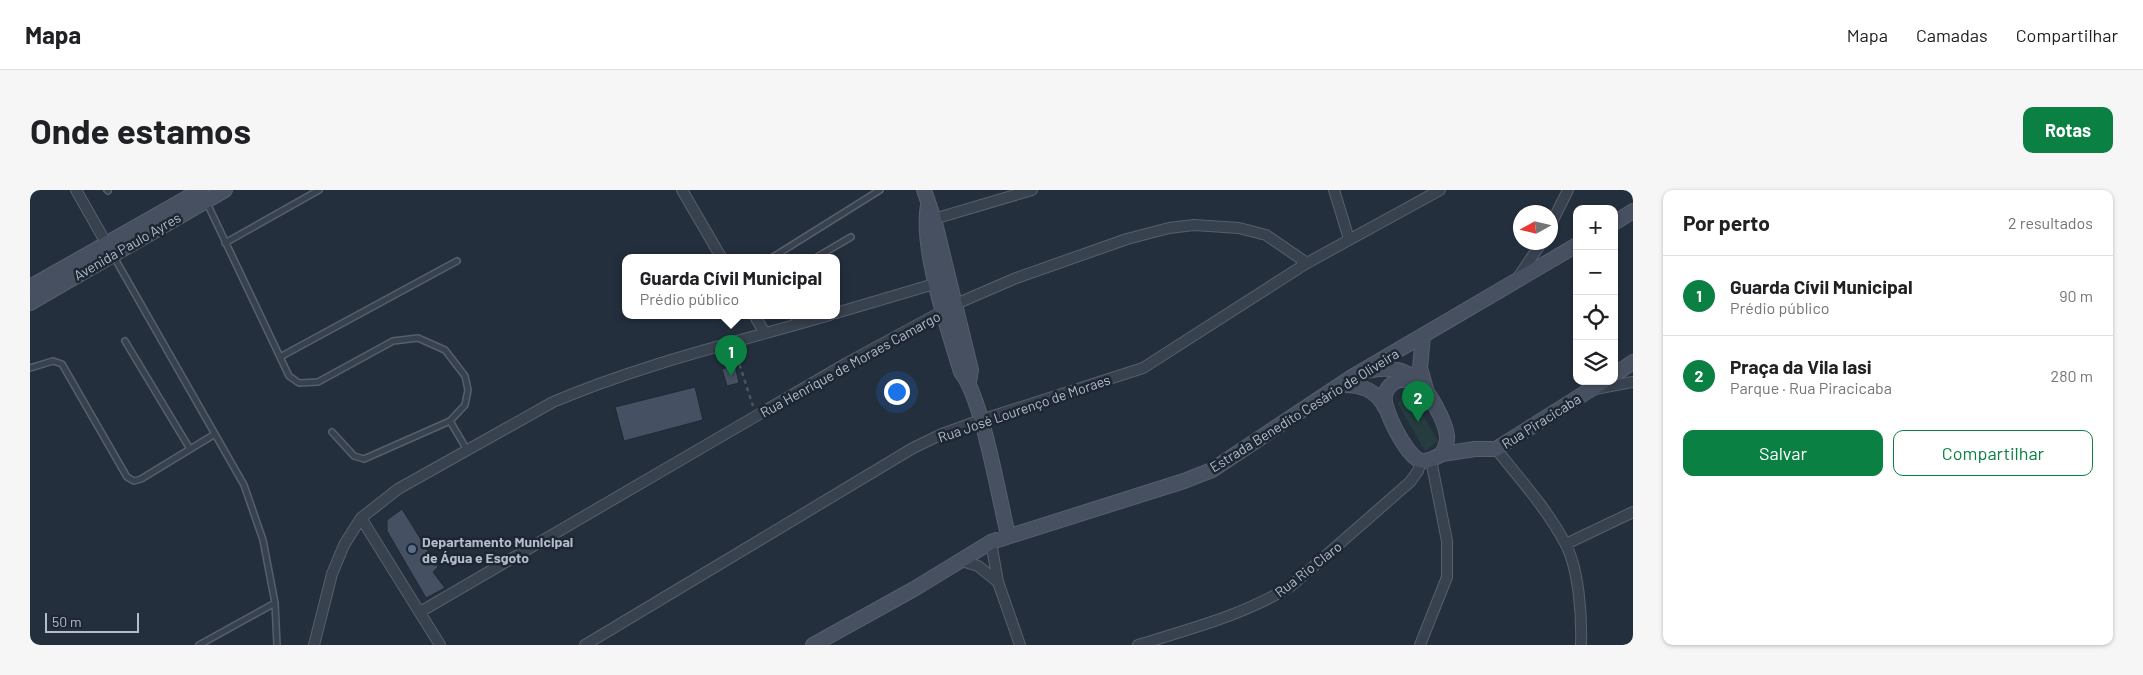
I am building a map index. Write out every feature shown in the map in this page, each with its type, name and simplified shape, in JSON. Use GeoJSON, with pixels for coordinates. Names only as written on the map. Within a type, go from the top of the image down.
{"type":"FeatureCollection","features":[{"type":"Feature","properties":{"kind":"main road","name":"Avenida Paulo Ayres"},"geometry":{"type":"LineString","coordinates":[[30,286],[105,242],[202,194],[225,190]]}},
{"type":"Feature","properties":{"kind":"main road"},"geometry":{"type":"LineString","coordinates":[[924,190],[943,281],[971,370],[969,381],[981,420],[1008,535]]}},
{"type":"Feature","properties":{"kind":"main road","name":"Avenida Paulo Ayres"},"geometry":{"type":"LineString","coordinates":[[30,303],[113,255],[202,194]]}},
{"type":"Feature","properties":{"kind":"main road"},"geometry":{"type":"LineString","coordinates":[[1618,220],[1633,211]]}},
{"type":"Feature","properties":{"kind":"main road","name":"Estrada Benedito Cesário de Oliveira"},"geometry":{"type":"LineString","coordinates":[[814,645],[914,589],[991,542],[1008,535],[1184,481],[1212,470],[1360,372],[1573,247]]}},
{"type":"Feature","properties":{"kind":"main road"},"geometry":{"type":"LineString","coordinates":[[1423,336],[1420,368],[1423,389]]}},
{"type":"Feature","properties":{"kind":"main road"},"geometry":{"type":"LineString","coordinates":[[1385,403],[1384,386],[1388,369],[1396,351]]}},
{"type":"Feature","properties":{"kind":"main road"},"geometry":{"type":"LineString","coordinates":[[1618,372],[1633,362]]}},
{"type":"Feature","properties":{"kind":"main road"},"geometry":{"type":"LineString","coordinates":[[1340,385],[1367,388],[1377,395],[1385,403],[1403,442],[1413,456],[1431,458],[1448,437],[1444,423],[1423,389],[1409,373],[1388,369],[1360,372]]}},
{"type":"Feature","properties":{"kind":"main road"},"geometry":{"type":"LineString","coordinates":[[1385,403],[1388,386],[1398,380],[1408,380],[1423,389]]}},
{"type":"Feature","properties":{"kind":"main road","name":"Rua Piracicaba"},"geometry":{"type":"LineString","coordinates":[[1431,458],[1475,449],[1496,450],[1598,385]]}},
{"type":"Feature","properties":{"kind":"main road","name":"Rua Piracicaba"},"geometry":{"type":"LineString","coordinates":[[1448,437],[1475,449]]}},
{"type":"Feature","properties":{"kind":"street"},"geometry":{"type":"LineString","coordinates":[[76,190],[113,255]]}},
{"type":"Feature","properties":{"kind":"street"},"geometry":{"type":"LineString","coordinates":[[682,190],[719,254]]}},
{"type":"Feature","properties":{"kind":"street"},"geometry":{"type":"LineString","coordinates":[[929,221],[1032,190]]}},
{"type":"Feature","properties":{"kind":"street"},"geometry":{"type":"LineString","coordinates":[[1334,190],[1349,239]]}},
{"type":"Feature","properties":{"kind":"street","name":"Rua José Lourenço de Moraes"},"geometry":{"type":"LineString","coordinates":[[585,645],[913,448],[942,434],[981,420],[1143,368],[1307,263],[1440,190]]}},
{"type":"Feature","properties":{"kind":"street"},"geometry":{"type":"LineString","coordinates":[[1558,210],[1568,190]]}},
{"type":"Feature","properties":{"kind":"street","name":"Rua Henrique de Moraes Camargo"},"geometry":{"type":"LineString","coordinates":[[420,612],[847,364],[950,307],[1016,278],[1127,239],[1169,228],[1194,225],[1239,228],[1266,235],[1307,263]]}},
{"type":"Feature","properties":{"kind":"street"},"geometry":{"type":"LineString","coordinates":[[1513,283],[1536,250]]}},
{"type":"Feature","properties":{"kind":"street"},"geometry":{"type":"LineString","coordinates":[[840,312],[943,281]]}},
{"type":"Feature","properties":{"kind":"street"},"geometry":{"type":"LineString","coordinates":[[756,319],[765,333]]}},
{"type":"Feature","properties":{"kind":"street"},"geometry":{"type":"LineString","coordinates":[[314,645],[332,574],[344,545],[361,518],[398,489],[553,402],[577,392],[704,350],[765,333],[795,320]]}},
{"type":"Feature","properties":{"kind":"street"},"geometry":{"type":"LineString","coordinates":[[1592,389],[1633,382]]}},
{"type":"Feature","properties":{"kind":"street"},"geometry":{"type":"LineString","coordinates":[[1496,450],[1547,514],[1566,544],[1578,595],[1581,645]]}},
{"type":"Feature","properties":{"kind":"street"},"geometry":{"type":"LineString","coordinates":[[1420,645],[1447,577],[1447,540],[1431,458]]}},
{"type":"Feature","properties":{"kind":"street","name":"Rua Rio Claro"},"geometry":{"type":"LineString","coordinates":[[1138,645],[1234,614],[1285,589],[1335,549],[1410,482],[1431,458]]}},
{"type":"Feature","properties":{"kind":"street"},"geometry":{"type":"LineString","coordinates":[[1566,544],[1633,512]]}},
{"type":"Feature","properties":{"kind":"street"},"geometry":{"type":"LineString","coordinates":[[361,518],[440,645]]}},
{"type":"Feature","properties":{"kind":"street"},"geometry":{"type":"LineString","coordinates":[[991,542],[998,582],[1020,645]]}},
{"type":"Feature","properties":{"kind":"street"},"geometry":{"type":"LineString","coordinates":[[959,560],[978,566],[998,582]]}},
{"type":"Feature","properties":{"kind":"lane"},"geometry":{"type":"LineString","coordinates":[[225,243],[318,190]]}},
{"type":"Feature","properties":{"kind":"lane"},"geometry":{"type":"LineString","coordinates":[[779,254],[880,190]]}},
{"type":"Feature","properties":{"kind":"lane"},"geometry":{"type":"LineString","coordinates":[[202,194],[289,376],[299,384],[309,385],[318,382],[392,342],[418,338],[445,350],[466,376],[468,390],[464,405],[450,421],[364,459],[354,456],[332,432]]}},
{"type":"Feature","properties":{"kind":"lane"},"geometry":{"type":"LineString","coordinates":[[822,254],[851,237]]}},
{"type":"Feature","properties":{"kind":"lane"},"geometry":{"type":"LineString","coordinates":[[113,255],[244,485],[263,540],[275,603],[277,645]]}},
{"type":"Feature","properties":{"kind":"lane"},"geometry":{"type":"LineString","coordinates":[[280,357],[457,261]]}},
{"type":"Feature","properties":{"kind":"lane"},"geometry":{"type":"LineString","coordinates":[[125,341],[190,449]]}},
{"type":"Feature","properties":{"kind":"lane"},"geometry":{"type":"LineString","coordinates":[[30,368],[53,362],[62,364],[127,477],[134,480],[141,480],[216,434]]}},
{"type":"Feature","properties":{"kind":"lane"},"geometry":{"type":"LineString","coordinates":[[450,421],[468,450]]}},
{"type":"Feature","properties":{"kind":"lane"},"geometry":{"type":"LineString","coordinates":[[199,645],[275,603]]}},
{"type":"Feature","properties":{"kind":"path"},"geometry":{"type":"LineString","coordinates":[[737,357],[750,396]]}},
{"type":"Feature","properties":{"kind":"green space"},"geometry":{"type":"Polygon","coordinates":[[[1403,393],[1410,393],[1438,441],[1425,451],[1398,404],[1403,393]]]}},
{"type":"Feature","properties":{"kind":"building"},"geometry":{"type":"Polygon","coordinates":[[[735,365],[739,383],[727,386],[722,369],[735,365]]]}},
{"type":"Feature","properties":{"kind":"building"},"geometry":{"type":"Polygon","coordinates":[[[695,387],[703,420],[624,441],[615,407],[695,387]]]}},
{"type":"Feature","properties":{"kind":"building","name":"Departamento Municipal de Água e Esgoto"},"geometry":{"type":"Polygon","coordinates":[[[402,509],[438,567],[433,572],[445,588],[426,598],[387,531],[387,520],[402,509]]]}},
{"type":"Feature","properties":{"kind":"place","name":"Guarda Cívil Municipal"},"geometry":{"type":"Point","coordinates":[731,376]}},
{"type":"Feature","properties":{"kind":"place","name":"Praça da Vila Iasi"},"geometry":{"type":"Point","coordinates":[1418,422]}},
{"type":"Feature","properties":{"kind":"place","name":"Departamento Municipal de Água e Esgoto"},"geometry":{"type":"Point","coordinates":[412,549]}}]}
